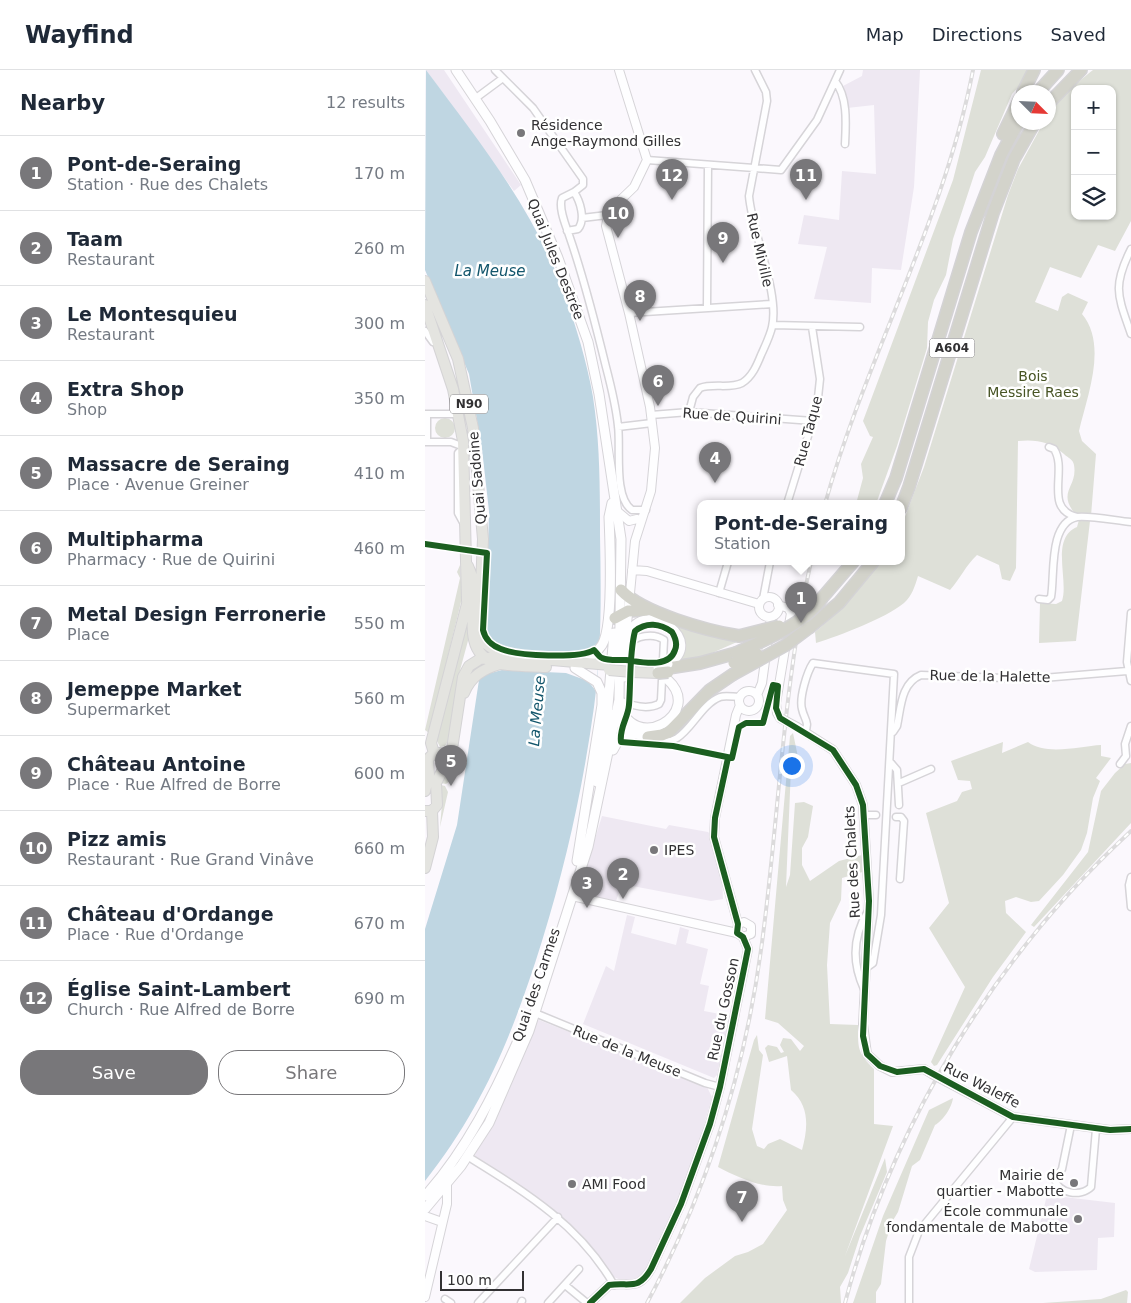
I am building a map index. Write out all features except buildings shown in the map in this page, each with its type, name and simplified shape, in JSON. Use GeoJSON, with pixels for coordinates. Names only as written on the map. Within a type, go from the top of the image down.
{"type":"FeatureCollection","features":[{"type":"Feature","properties":{"kind":"highway"},"geometry":{"type":"LineString","coordinates":[[1026,85],[1034,70]]}},
{"type":"Feature","properties":{"kind":"highway"},"geometry":{"type":"LineString","coordinates":[[1044,85],[1058,70]]}},
{"type":"Feature","properties":{"kind":"highway"},"geometry":{"type":"LineString","coordinates":[[1056,96],[1081,70]]}},
{"type":"Feature","properties":{"kind":"highway"},"geometry":{"type":"LineString","coordinates":[[971,232],[972,217],[987,174],[1011,119]]}},
{"type":"Feature","properties":{"kind":"highway","name":"A604"},"geometry":{"type":"LineString","coordinates":[[887,500],[899,470],[971,232],[1001,155],[1014,130]]}},
{"type":"Feature","properties":{"kind":"highway","name":"A604"},"geometry":{"type":"LineString","coordinates":[[904,500],[993,213],[1014,159],[1030,130]]}},
{"type":"Feature","properties":{"kind":"highway"},"geometry":{"type":"LineString","coordinates":[[735,658],[791,625],[817,606],[850,565]]}},
{"type":"Feature","properties":{"kind":"highway"},"geometry":{"type":"LineString","coordinates":[[648,737],[659,736],[669,732],[710,690],[731,675],[786,645],[814,624],[839,603],[871,565]]}},
{"type":"Feature","properties":{"kind":"highway"},"geometry":{"type":"LineString","coordinates":[[625,594],[651,610],[739,636],[775,628],[822,598]]}},
{"type":"Feature","properties":{"kind":"highway"},"geometry":{"type":"LineString","coordinates":[[621,614],[651,610]]}},
{"type":"Feature","properties":{"kind":"highway"},"geometry":{"type":"LineString","coordinates":[[664,670],[762,652],[814,624]]}},
{"type":"Feature","properties":{"kind":"main road","name":"Quai Jules Destrée"},"geometry":{"type":"LineString","coordinates":[[456,70],[476,98],[525,180],[572,294],[593,364],[609,465],[617,549],[623,648],[612,671]]}},
{"type":"Feature","properties":{"kind":"main road","name":"Quai Sadoine"},"geometry":{"type":"LineString","coordinates":[[425,281],[450,337],[464,379],[476,449],[481,534]]}},
{"type":"Feature","properties":{"kind":"main road","name":"Quai Sadoine"},"geometry":{"type":"LineString","coordinates":[[426,310],[443,355],[459,414],[464,446],[465,558]]}},
{"type":"Feature","properties":{"kind":"main road","name":"Quai Jules Destrée"},"geometry":{"type":"LineString","coordinates":[[612,671],[625,594],[621,540],[614,507]]}},
{"type":"Feature","properties":{"kind":"main road"},"geometry":{"type":"LineString","coordinates":[[576,665],[599,650],[606,632],[609,517],[614,507]]}},
{"type":"Feature","properties":{"kind":"main road","name":"N90"},"geometry":{"type":"LineString","coordinates":[[434,753],[431,743],[473,578],[481,534]]}},
{"type":"Feature","properties":{"kind":"main road"},"geometry":{"type":"LineString","coordinates":[[481,534],[483,569],[479,624],[482,638],[489,648],[502,660]]}},
{"type":"Feature","properties":{"kind":"main road","name":"N90"},"geometry":{"type":"LineString","coordinates":[[465,558],[467,601]]}},
{"type":"Feature","properties":{"kind":"main road"},"geometry":{"type":"LineString","coordinates":[[465,558],[473,578],[473,634],[481,656]]}},
{"type":"Feature","properties":{"kind":"main road"},"geometry":{"type":"LineString","coordinates":[[481,656],[502,660],[598,667],[612,671],[632,669],[664,670],[677,656],[680,644],[676,632],[669,625],[653,621],[643,622],[630,631],[623,648],[623,682],[619,700],[623,714],[634,724],[645,728],[661,726],[672,717],[678,702],[675,690],[664,670]]}},
{"type":"Feature","properties":{"kind":"main road"},"geometry":{"type":"LineString","coordinates":[[428,794],[445,763],[445,757],[452,749],[465,671],[481,656]]}},
{"type":"Feature","properties":{"kind":"main road"},"geometry":{"type":"LineString","coordinates":[[461,698],[469,682],[479,673],[502,660]]}},
{"type":"Feature","properties":{"kind":"main road"},"geometry":{"type":"LineString","coordinates":[[576,665],[597,681],[602,693],[602,705],[588,801],[577,861]]}},
{"type":"Feature","properties":{"kind":"main road","name":"Quai des Carmes"},"geometry":{"type":"LineString","coordinates":[[425,1209],[447,1183],[489,1123],[535,1013],[590,838],[619,700],[612,671]]}},
{"type":"Feature","properties":{"kind":"main road","name":"Quai des Carmes"},"geometry":{"type":"LineString","coordinates":[[447,1169],[481,1114],[523,1028],[577,861],[593,801],[612,671]]}},
{"type":"Feature","properties":{"kind":"main road"},"geometry":{"type":"LineString","coordinates":[[608,706],[615,718],[635,734]]}},
{"type":"Feature","properties":{"kind":"main road"},"geometry":{"type":"LineString","coordinates":[[603,779],[617,740],[625,735],[635,734],[648,737]]}},
{"type":"Feature","properties":{"kind":"main road"},"geometry":{"type":"LineString","coordinates":[[425,868],[433,827],[428,811],[437,805],[428,794],[428,759],[434,753],[440,753],[445,757]]}},
{"type":"Feature","properties":{"kind":"main road"},"geometry":{"type":"LineString","coordinates":[[429,768],[435,771],[441,769]]}},
{"type":"Feature","properties":{"kind":"main road"},"geometry":{"type":"LineString","coordinates":[[425,1196],[447,1169]]}},
{"type":"Feature","properties":{"kind":"main road"},"geometry":{"type":"LineString","coordinates":[[425,1202],[445,1177],[447,1169]]}},
{"type":"Feature","properties":{"kind":"street"},"geometry":{"type":"LineString","coordinates":[[495,70],[533,108],[583,179],[583,185],[561,202],[567,231],[585,282],[601,345],[618,427],[620,479],[624,499],[632,510],[646,510]]}},
{"type":"Feature","properties":{"kind":"street"},"geometry":{"type":"LineString","coordinates":[[619,70],[647,160],[637,183],[607,215],[606,226],[629,313],[652,419],[654,472],[646,510],[641,519],[635,541],[632,566],[625,594]]}},
{"type":"Feature","properties":{"kind":"street","name":"Rue Miville"},"geometry":{"type":"LineString","coordinates":[[755,70],[766,92],[767,101],[749,196],[750,212],[765,263],[772,304],[773,325]]}},
{"type":"Feature","properties":{"kind":"street"},"geometry":{"type":"LineString","coordinates":[[647,160],[754,167],[778,171],[783,168],[817,120],[840,70]]}},
{"type":"Feature","properties":{"kind":"street"},"geometry":{"type":"LineString","coordinates":[[476,98],[503,78]]}},
{"type":"Feature","properties":{"kind":"street"},"geometry":{"type":"LineString","coordinates":[[835,81],[839,87],[846,118],[845,144]]}},
{"type":"Feature","properties":{"kind":"street"},"geometry":{"type":"LineString","coordinates":[[707,165],[707,307]]}},
{"type":"Feature","properties":{"kind":"street"},"geometry":{"type":"LineString","coordinates":[[567,231],[579,228],[581,218],[578,199],[574,192]]}},
{"type":"Feature","properties":{"kind":"street"},"geometry":{"type":"LineString","coordinates":[[581,218],[607,215]]}},
{"type":"Feature","properties":{"kind":"street"},"geometry":{"type":"LineString","coordinates":[[1131,249],[1120,275],[1117,288],[1131,334]]}},
{"type":"Feature","properties":{"kind":"street"},"geometry":{"type":"LineString","coordinates":[[629,313],[772,304]]}},
{"type":"Feature","properties":{"kind":"street"},"geometry":{"type":"LineString","coordinates":[[689,412],[693,397],[700,388],[740,384],[747,378],[755,369],[773,325],[860,327]]}},
{"type":"Feature","properties":{"kind":"street","name":"Rue Taque"},"geometry":{"type":"LineString","coordinates":[[788,500],[813,421],[820,379],[812,327]]}},
{"type":"Feature","properties":{"kind":"street"},"geometry":{"type":"LineString","coordinates":[[425,332],[443,355]]}},
{"type":"Feature","properties":{"kind":"street","name":"Rue de Quirini"},"geometry":{"type":"LineString","coordinates":[[618,427],[689,412],[813,421]]}},
{"type":"Feature","properties":{"kind":"street"},"geometry":{"type":"LineString","coordinates":[[459,414],[426,414],[426,442],[451,442],[464,446]]}},
{"type":"Feature","properties":{"kind":"street"},"geometry":{"type":"LineString","coordinates":[[1049,447],[1053,449],[1057,457],[1060,507],[1066,514],[1077,517],[1131,522]]}},
{"type":"Feature","properties":{"kind":"street"},"geometry":{"type":"LineString","coordinates":[[614,507],[633,522],[635,541]]}},
{"type":"Feature","properties":{"kind":"street"},"geometry":{"type":"LineString","coordinates":[[646,510],[633,522],[629,561],[632,566],[719,593],[761,602],[773,599],[778,605],[776,614],[771,617],[761,614],[761,602],[769,565]]}},
{"type":"Feature","properties":{"kind":"street"},"geometry":{"type":"LineString","coordinates":[[1039,599],[1048,600],[1051,597],[1057,537],[1065,525],[1077,517]]}},
{"type":"Feature","properties":{"kind":"street"},"geometry":{"type":"LineString","coordinates":[[719,593],[727,565]]}},
{"type":"Feature","properties":{"kind":"street","name":"Rue des Chalets"},"geometry":{"type":"LineString","coordinates":[[778,605],[788,608],[791,613],[776,703],[777,713],[780,718],[829,746],[837,755],[860,795],[865,815],[869,910],[865,992],[865,1046]]}},
{"type":"Feature","properties":{"kind":"street"},"geometry":{"type":"LineString","coordinates":[[1131,612],[1130,662],[1127,671],[1131,680]]}},
{"type":"Feature","properties":{"kind":"street"},"geometry":{"type":"LineString","coordinates":[[648,737],[662,742],[673,741],[681,736],[715,700],[725,696],[740,701],[745,710],[754,709],[758,704],[757,695],[762,683],[771,617]]}},
{"type":"Feature","properties":{"kind":"street"},"geometry":{"type":"LineString","coordinates":[[619,700],[634,706],[652,706],[659,704],[661,700],[664,640],[659,637],[637,637],[623,648]]}},
{"type":"Feature","properties":{"kind":"street"},"geometry":{"type":"LineString","coordinates":[[805,732],[808,723],[801,706],[812,664],[815,662],[894,674],[891,764],[881,916],[873,963],[866,968]]}},
{"type":"Feature","properties":{"kind":"street","name":"Rue de la Halette"},"geometry":{"type":"LineString","coordinates":[[892,732],[897,726],[906,685],[912,678],[921,675],[1031,679],[1127,671]]}},
{"type":"Feature","properties":{"kind":"street"},"geometry":{"type":"LineString","coordinates":[[740,701],[747,691],[757,695]]}},
{"type":"Feature","properties":{"kind":"street","name":"Rue du Gosson"},"geometry":{"type":"LineString","coordinates":[[614,1285],[630,1286],[639,1283],[647,1276],[656,1260],[693,1175],[720,1087],[748,949],[740,935],[714,837],[715,818],[740,701]]}},
{"type":"Feature","properties":{"kind":"street"},"geometry":{"type":"LineString","coordinates":[[1120,764],[1128,756],[1125,744],[1131,726]]}},
{"type":"Feature","properties":{"kind":"street"},"geometry":{"type":"LineString","coordinates":[[891,764],[897,770],[899,805]]}},
{"type":"Feature","properties":{"kind":"street"},"geometry":{"type":"LineString","coordinates":[[899,783],[931,769]]}},
{"type":"Feature","properties":{"kind":"street"},"geometry":{"type":"LineString","coordinates":[[865,815],[876,815]]}},
{"type":"Feature","properties":{"kind":"street"},"geometry":{"type":"LineString","coordinates":[[896,817],[904,821],[900,879]]}},
{"type":"Feature","properties":{"kind":"street"},"geometry":{"type":"LineString","coordinates":[[1131,877],[1129,885],[1131,907]]}},
{"type":"Feature","properties":{"kind":"street"},"geometry":{"type":"LineString","coordinates":[[571,896],[740,935]]}},
{"type":"Feature","properties":{"kind":"street","name":"Rue des Chalets"},"geometry":{"type":"LineString","coordinates":[[865,992],[856,970],[856,944],[860,927],[869,910]]}},
{"type":"Feature","properties":{"kind":"street","name":"Rue du Gosson"},"geometry":{"type":"LineString","coordinates":[[738,924],[744,922],[751,926],[751,934],[740,935]]}},
{"type":"Feature","properties":{"kind":"street","name":"Rue de la Meuse"},"geometry":{"type":"LineString","coordinates":[[535,1013],[705,1083],[720,1087]]}},
{"type":"Feature","properties":{"kind":"street","name":"Rue Waleffe"},"geometry":{"type":"LineString","coordinates":[[865,1046],[872,1060],[893,1072],[924,1069],[1013,1117],[1096,1129],[1131,1129]]}},
{"type":"Feature","properties":{"kind":"street"},"geometry":{"type":"LineString","coordinates":[[909,1303],[909,1257],[919,1231],[1013,1117]]}},
{"type":"Feature","properties":{"kind":"street"},"geometry":{"type":"LineString","coordinates":[[1071,1125],[1062,1169],[1055,1179],[1057,1187],[1066,1191],[1084,1192],[1091,1187],[1096,1129]]}},
{"type":"Feature","properties":{"kind":"street"},"geometry":{"type":"LineString","coordinates":[[467,1156],[558,1217],[590,1249],[614,1285],[604,1288],[588,1303],[565,1285]]}},
{"type":"Feature","properties":{"kind":"street"},"geometry":{"type":"LineString","coordinates":[[425,1296],[447,1199],[447,1183]]}},
{"type":"Feature","properties":{"kind":"street"},"geometry":{"type":"LineString","coordinates":[[425,1216],[442,1222]]}},
{"type":"Feature","properties":{"kind":"street"},"geometry":{"type":"LineString","coordinates":[[478,1303],[558,1217]]}},
{"type":"Feature","properties":{"kind":"street"},"geometry":{"type":"LineString","coordinates":[[548,1303],[579,1269]]}},
{"type":"Feature","properties":{"kind":"shaded area"},"geometry":{"type":"Polygon","coordinates":[[[426,70],[444,70],[521,185],[514,191],[426,70]]]}},
{"type":"Feature","properties":{"kind":"shaded area"},"geometry":{"type":"Polygon","coordinates":[[[863,70],[920,70],[914,187],[901,270],[872,268],[871,303],[814,299],[827,247],[798,244],[804,215],[839,220],[842,171],[876,174],[874,105],[847,108],[843,86],[862,76],[863,70]]]}},
{"type":"Feature","properties":{"kind":"shaded area","name":"IPES"},"geometry":{"type":"Polygon","coordinates":[[[602,816],[666,829],[669,825],[708,832],[712,836],[722,876],[723,899],[711,901],[622,884],[616,901],[578,894],[602,816]]]}},
{"type":"Feature","properties":{"kind":"shaded area"},"geometry":{"type":"Polygon","coordinates":[[[627,915],[635,917],[631,933],[676,945],[680,927],[689,930],[686,943],[708,949],[700,984],[709,986],[704,1011],[730,1016],[717,1075],[714,1078],[583,1024],[606,966],[614,971],[627,915]]]}},
{"type":"Feature","properties":{"kind":"shaded area"},"geometry":{"type":"Polygon","coordinates":[[[539,1020],[707,1087],[712,1097],[698,1147],[677,1204],[646,1270],[632,1281],[623,1281],[614,1277],[593,1249],[558,1213],[474,1157],[536,1021],[539,1020]]]}},
{"type":"Feature","properties":{"kind":"shaded area","name":"École communale fondamentale de Mabotte"},"geometry":{"type":"Polygon","coordinates":[[[1047,1195],[1115,1203],[1114,1237],[1098,1238],[1097,1270],[1035,1272],[1029,1269],[1047,1195]]]}},
{"type":"Feature","properties":{"kind":"green space"},"geometry":{"type":"Polygon","coordinates":[[[981,70],[1029,70],[1020,85],[1011,85],[1011,96],[985,157],[975,172],[953,239],[946,275],[934,300],[928,322],[927,348],[897,446],[877,500],[857,500],[863,478],[861,464],[873,437],[870,436],[863,421],[953,180],[981,70]]]}},
{"type":"Feature","properties":{"kind":"green space","name":"Bois Messire Raes"},"geometry":{"type":"Polygon","coordinates":[[[1093,70],[1131,70],[1131,221],[1115,251],[1098,245],[1081,278],[1050,267],[1035,302],[1058,311],[1062,297],[1068,293],[1088,302],[1082,314],[1090,326],[1094,340],[1095,355],[1090,387],[1079,431],[1082,441],[1096,454],[1091,516],[1076,515],[1070,507],[1068,495],[1074,473],[1074,465],[1071,460],[1048,444],[1031,440],[1018,441],[1016,568],[1010,581],[1002,579],[999,565],[977,555],[950,590],[918,576],[909,597],[896,609],[862,626],[816,643],[815,632],[850,600],[876,565],[905,565],[905,517],[924,467],[1008,195],[1018,169],[1039,130],[1056,130],[1056,106],[1071,89],[1071,220],[1116,220],[1116,85],[1075,85],[1093,70]]]}},
{"type":"Feature","properties":{"kind":"green space"},"geometry":{"type":"Polygon","coordinates":[[[445,418],[452,421],[455,428],[452,435],[445,438],[438,435],[435,428],[438,421],[445,418]]]}},
{"type":"Feature","properties":{"kind":"green space"},"geometry":{"type":"Polygon","coordinates":[[[1079,520],[1090,521],[1076,641],[1039,643],[1040,603],[1056,604],[1062,601],[1064,593],[1062,550],[1064,540],[1077,527],[1079,520]]]}},
{"type":"Feature","properties":{"kind":"green space"},"geometry":{"type":"Polygon","coordinates":[[[460,565],[462,598],[429,733],[425,730],[460,578],[457,572],[460,565]]]}},
{"type":"Feature","properties":{"kind":"green space"},"geometry":{"type":"Polygon","coordinates":[[[472,596],[472,626],[459,674],[448,741],[445,746],[440,747],[436,739],[472,596]]]}},
{"type":"Feature","properties":{"kind":"green space"},"geometry":{"type":"Polygon","coordinates":[[[647,614],[737,642],[703,657],[674,663],[681,636],[647,614]]]}},
{"type":"Feature","properties":{"kind":"green space"},"geometry":{"type":"Polygon","coordinates":[[[793,733],[798,757],[791,768],[786,887],[790,875],[795,803],[804,802],[813,806],[808,837],[802,848],[802,865],[810,881],[839,861],[862,855],[866,871],[842,878],[841,900],[830,923],[827,965],[830,1024],[858,1025],[861,1054],[874,1069],[874,1124],[893,1126],[845,1256],[885,1158],[887,1172],[860,1236],[848,1273],[840,1287],[841,1303],[680,1303],[705,1278],[735,1256],[763,1244],[787,1210],[783,1200],[782,1186],[758,1184],[718,1167],[757,1035],[759,1050],[763,1055],[752,1129],[757,1146],[764,1149],[768,1144],[780,1139],[802,1150],[804,1142],[806,1118],[802,1103],[791,1090],[787,1056],[769,1062],[765,1048],[768,1045],[777,1047],[781,1053],[784,1052],[780,1045],[783,1038],[791,1039],[800,1051],[804,1046],[778,1023],[765,1019],[790,736],[793,733]]]}},
{"type":"Feature","properties":{"kind":"green space"},"geometry":{"type":"Polygon","coordinates":[[[1003,742],[1002,753],[1028,742],[1044,749],[1101,745],[1101,756],[1111,758],[1096,778],[1100,781],[1093,798],[1087,833],[1081,850],[1063,875],[1039,901],[1031,902],[1016,897],[1005,901],[1006,913],[1026,932],[993,977],[937,1065],[934,1066],[931,1062],[965,987],[929,928],[949,903],[926,813],[957,801],[962,792],[972,789],[970,781],[958,780],[951,761],[1003,742]]]}},
{"type":"Feature","properties":{"kind":"green space"},"geometry":{"type":"Polygon","coordinates":[[[456,753],[451,780],[446,784],[441,783],[456,753]]]}},
{"type":"Feature","properties":{"kind":"green space"},"geometry":{"type":"Polygon","coordinates":[[[1131,763],[1131,823],[1034,927],[1031,925],[1088,852],[1101,791],[1115,773],[1125,764],[1131,763]]]}},
{"type":"Feature","properties":{"kind":"green space"},"geometry":{"type":"Polygon","coordinates":[[[441,785],[445,786],[448,792],[440,827],[442,804],[441,785]]]}},
{"type":"Feature","properties":{"kind":"green space"},"geometry":{"type":"Polygon","coordinates":[[[953,1098],[947,1113],[935,1125],[920,1160],[912,1166],[898,1212],[892,1222],[886,1241],[881,1284],[876,1292],[876,1303],[853,1303],[883,1216],[929,1110],[953,1098]]]}},
{"type":"Feature","properties":{"kind":"green space"},"geometry":{"type":"Polygon","coordinates":[[[1126,1290],[1128,1292],[1127,1303],[1043,1303],[1101,1299],[1126,1290]]]}},
{"type":"Feature","properties":{"kind":"water","name":"La Meuse"},"geometry":{"type":"Polygon","coordinates":[[[426,70],[485,149],[521,204],[552,262],[573,318],[591,384],[597,431],[600,483],[601,599],[597,686],[590,737],[573,825],[551,912],[520,1006],[495,1067],[464,1125],[425,1181],[425,929],[457,825],[479,680],[487,590],[489,511],[482,449],[469,374],[425,270],[426,70]]]}},
{"type":"Feature","properties":{"kind":"pier"},"geometry":{"type":"Polygon","coordinates":[[[483,625],[491,642],[503,648],[513,650],[581,654],[587,652],[600,641],[596,691],[588,681],[566,673],[502,670],[487,674],[478,680],[483,625]]]}},
{"type":"Feature","properties":{"kind":"railway"},"geometry":{"type":"LineString","coordinates":[[826,500],[861,395],[924,235],[943,181],[960,126],[973,70]]}},
{"type":"Feature","properties":{"kind":"railway"},"geometry":{"type":"LineString","coordinates":[[647,1303],[668,1261],[705,1176],[733,1088],[754,997],[767,902],[793,658],[810,565]]}},
{"type":"Feature","properties":{"kind":"railway"},"geometry":{"type":"LineString","coordinates":[[845,1303],[865,1237],[890,1172],[920,1108],[955,1047],[993,988],[1036,932],[1082,880],[1131,831]]}},
{"type":"Feature","properties":{"kind":"cycle path"},"geometry":{"type":"LineString","coordinates":[[425,544],[487,553],[483,630],[489,642],[501,649],[548,656],[576,655],[594,650],[607,660],[626,660],[632,661],[647,663],[654,663],[667,660],[672,656],[676,645],[672,632],[658,625],[644,626],[635,631],[631,658],[631,668],[630,696],[629,705],[621,732],[621,742],[673,746],[732,758],[739,727],[746,723],[763,723],[773,685],[778,686],[776,708],[780,718],[833,750],[856,785],[863,805],[869,901],[863,1036],[867,1054],[880,1066],[897,1072],[924,1069],[1013,1117],[1110,1130],[1131,1129]]}},
{"type":"Feature","properties":{"kind":"cycle path"},"geometry":{"type":"LineString","coordinates":[[590,1303],[609,1285],[638,1283],[651,1269],[681,1204],[710,1124],[720,1087],[748,949],[743,937],[737,933],[738,924],[714,837],[715,818],[728,758]]}},
{"type":"Feature","properties":{"kind":"place","name":"Résidence Ange-Raymond Gilles"},"geometry":{"type":"Point","coordinates":[521,133]}},
{"type":"Feature","properties":{"kind":"place","name":"Église Saint-Lambert"},"geometry":{"type":"Point","coordinates":[672,200]}},
{"type":"Feature","properties":{"kind":"place","name":"Château d'Ordange"},"geometry":{"type":"Point","coordinates":[806,200]}},
{"type":"Feature","properties":{"kind":"place","name":"Pizz amis"},"geometry":{"type":"Point","coordinates":[618,238]}},
{"type":"Feature","properties":{"kind":"place","name":"Château Antoine"},"geometry":{"type":"Point","coordinates":[723,263]}},
{"type":"Feature","properties":{"kind":"place","name":"Jemeppe Market"},"geometry":{"type":"Point","coordinates":[640,321]}},
{"type":"Feature","properties":{"kind":"place","name":"Multipharma"},"geometry":{"type":"Point","coordinates":[658,406]}},
{"type":"Feature","properties":{"kind":"place","name":"Extra Shop"},"geometry":{"type":"Point","coordinates":[715,483]}},
{"type":"Feature","properties":{"kind":"place","name":"Pont-de-Seraing"},"geometry":{"type":"Point","coordinates":[801,623]}},
{"type":"Feature","properties":{"kind":"place","name":"Massacre de Seraing"},"geometry":{"type":"Point","coordinates":[451,786]}},
{"type":"Feature","properties":{"kind":"place","name":"IPES"},"geometry":{"type":"Point","coordinates":[654,850]}},
{"type":"Feature","properties":{"kind":"place","name":"Taam"},"geometry":{"type":"Point","coordinates":[623,899]}},
{"type":"Feature","properties":{"kind":"place","name":"Le Montesquieu"},"geometry":{"type":"Point","coordinates":[587,908]}},
{"type":"Feature","properties":{"kind":"place","name":"Mairie de quartier - Mabotte"},"geometry":{"type":"Point","coordinates":[1074,1183]}},
{"type":"Feature","properties":{"kind":"place","name":"AMI Food"},"geometry":{"type":"Point","coordinates":[572,1184]}},
{"type":"Feature","properties":{"kind":"place","name":"École communale fondamentale de Mabotte"},"geometry":{"type":"Point","coordinates":[1078,1219]}},
{"type":"Feature","properties":{"kind":"place","name":"Metal Design Ferronerie"},"geometry":{"type":"Point","coordinates":[742,1222]}}]}
